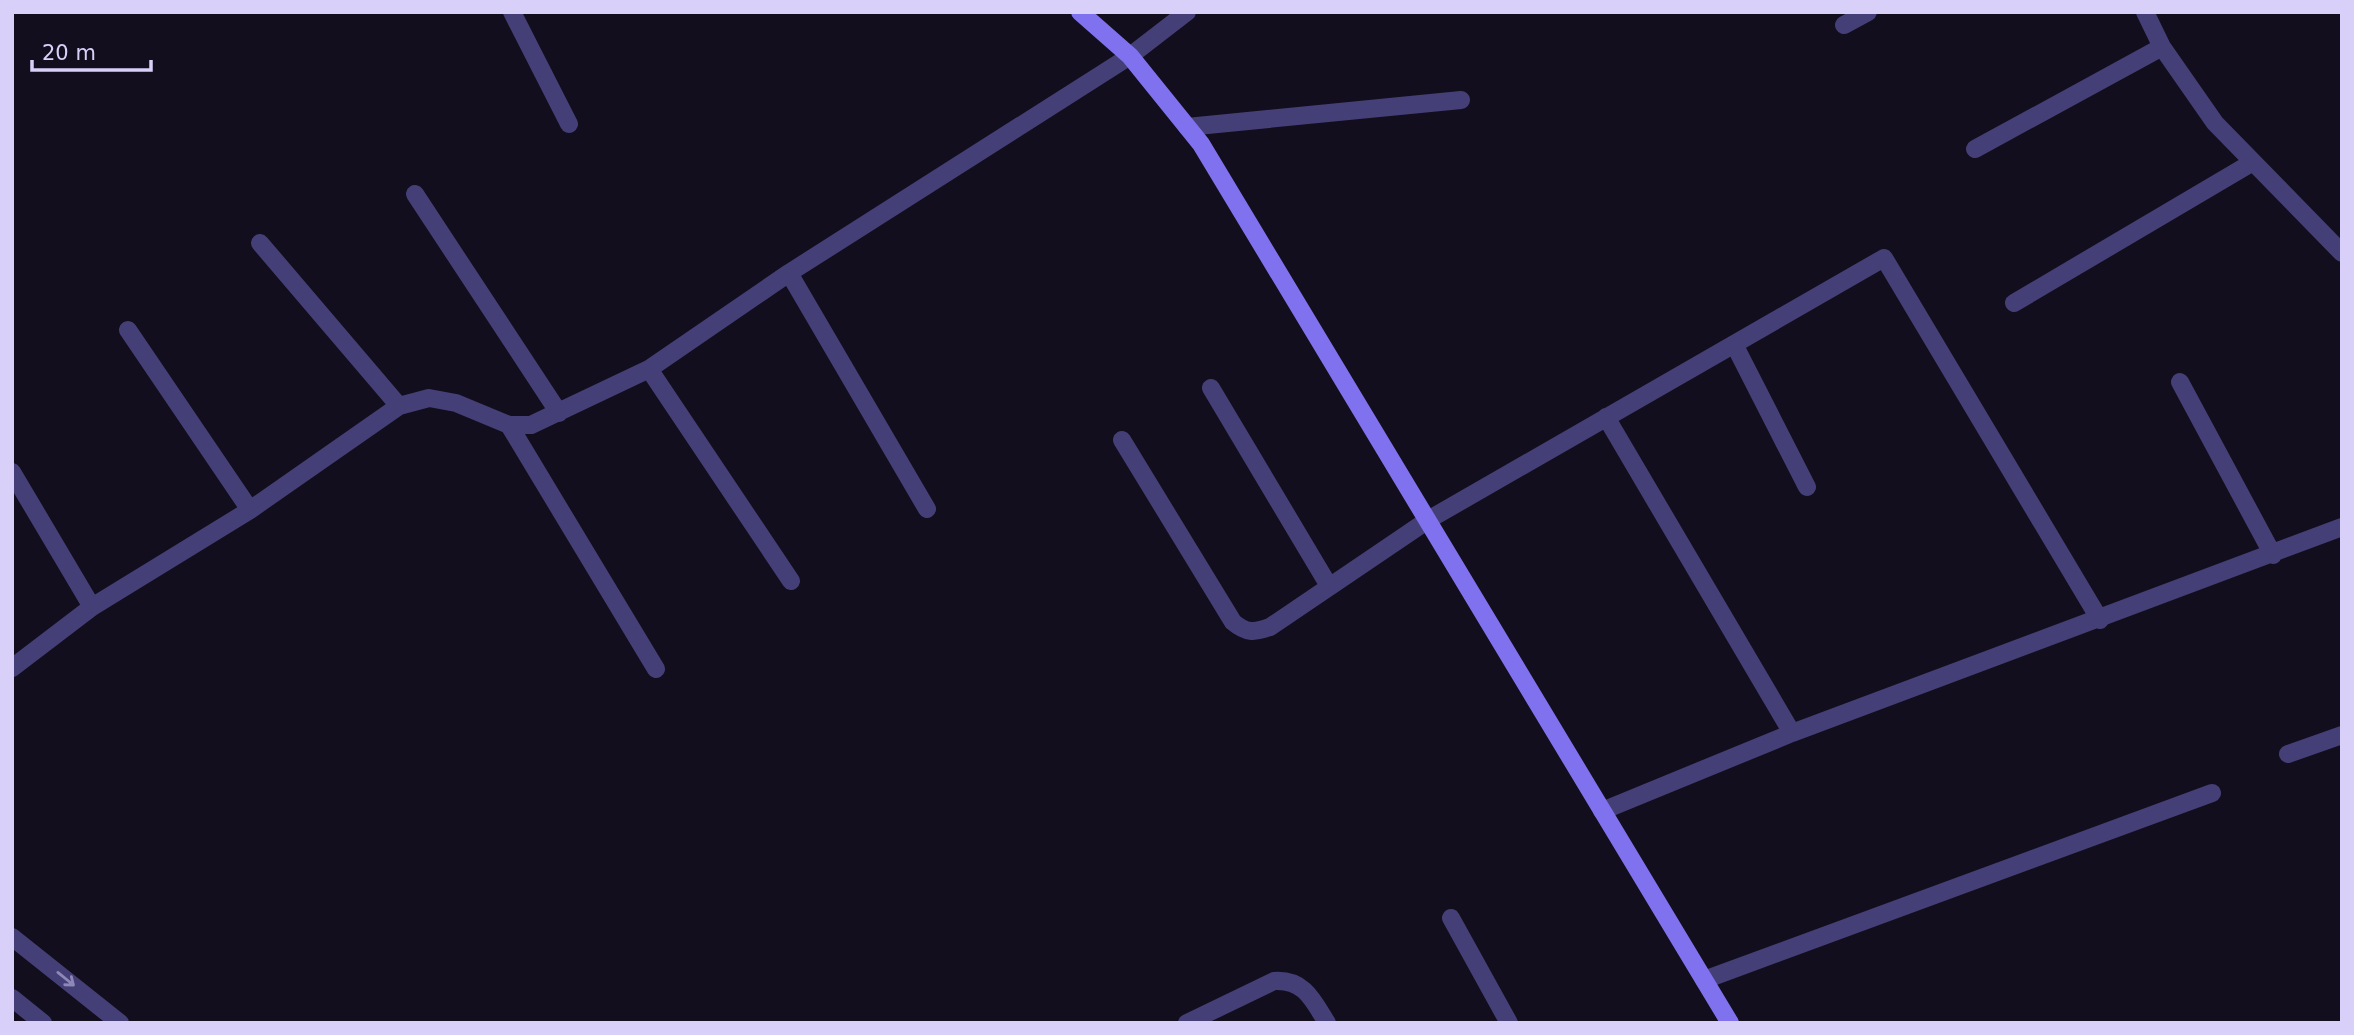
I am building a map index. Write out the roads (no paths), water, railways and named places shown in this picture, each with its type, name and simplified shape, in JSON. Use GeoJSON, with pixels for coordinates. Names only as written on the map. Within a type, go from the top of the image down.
{"type":"FeatureCollection","features":[{"type":"Feature","properties":{"kind":"street"},"geometry":{"type":"LineString","coordinates":[[512,12],[569,124]]}},
{"type":"Feature","properties":{"kind":"street"},"geometry":{"type":"LineString","coordinates":[[1080,12],[1130,55],[1201,144],[1730,1023]]}},
{"type":"Feature","properties":{"kind":"street"},"geometry":{"type":"LineString","coordinates":[[12,668],[92,607],[250,510],[399,406],[429,398],[456,403],[509,425],[531,425],[649,369],[789,273],[1130,55],[1187,12]]}},
{"type":"Feature","properties":{"kind":"street"},"geometry":{"type":"LineString","coordinates":[[1844,25],[1868,12]]}},
{"type":"Feature","properties":{"kind":"street"},"geometry":{"type":"LineString","coordinates":[[2145,12],[2162,47],[2215,123],[2342,253]]}},
{"type":"Feature","properties":{"kind":"street"},"geometry":{"type":"LineString","coordinates":[[1975,149],[2162,47]]}},
{"type":"Feature","properties":{"kind":"street"},"geometry":{"type":"LineString","coordinates":[[1187,127],[1461,100]]}},
{"type":"Feature","properties":{"kind":"street"},"geometry":{"type":"LineString","coordinates":[[2014,303],[2253,162]]}},
{"type":"Feature","properties":{"kind":"street"},"geometry":{"type":"LineString","coordinates":[[415,194],[559,413]]}},
{"type":"Feature","properties":{"kind":"street"},"geometry":{"type":"LineString","coordinates":[[261,243],[399,406]]}},
{"type":"Feature","properties":{"kind":"street"},"geometry":{"type":"LineString","coordinates":[[1122,440],[1233,622],[1244,631],[1257,632],[1270,627],[1428,520],[1884,258],[2100,620]]}},
{"type":"Feature","properties":{"kind":"street"},"geometry":{"type":"LineString","coordinates":[[789,273],[927,509]]}},
{"type":"Feature","properties":{"kind":"street"},"geometry":{"type":"LineString","coordinates":[[128,330],[250,510]]}},
{"type":"Feature","properties":{"kind":"street"},"geometry":{"type":"LineString","coordinates":[[1734,344],[1807,488]]}},
{"type":"Feature","properties":{"kind":"street"},"geometry":{"type":"LineString","coordinates":[[649,369],[791,581]]}},
{"type":"Feature","properties":{"kind":"street"},"geometry":{"type":"LineString","coordinates":[[2180,383],[2273,555]]}},
{"type":"Feature","properties":{"kind":"street"},"geometry":{"type":"LineString","coordinates":[[1210,388],[1329,586]]}},
{"type":"Feature","properties":{"kind":"street"},"geometry":{"type":"LineString","coordinates":[[1606,417],[1792,733]]}},
{"type":"Feature","properties":{"kind":"street"},"geometry":{"type":"LineString","coordinates":[[509,425],[656,669]]}},
{"type":"Feature","properties":{"kind":"street"},"geometry":{"type":"LineString","coordinates":[[12,472],[92,607]]}},
{"type":"Feature","properties":{"kind":"street"},"geometry":{"type":"LineString","coordinates":[[1602,811],[1792,733],[2100,620],[2342,527]]}},
{"type":"Feature","properties":{"kind":"street"},"geometry":{"type":"LineString","coordinates":[[2288,754],[2342,735]]}},
{"type":"Feature","properties":{"kind":"street"},"geometry":{"type":"LineString","coordinates":[[1704,980],[2212,793]]}},
{"type":"Feature","properties":{"kind":"street"},"geometry":{"type":"LineString","coordinates":[[1451,918],[1509,1023]]}},
{"type":"Feature","properties":{"kind":"street"},"geometry":{"type":"LineString","coordinates":[[12,937],[120,1023]]}},
{"type":"Feature","properties":{"kind":"street"},"geometry":{"type":"LineString","coordinates":[[1187,1023],[1274,981],[1287,980],[1300,984],[1327,1023]]}},
{"type":"Feature","properties":{"kind":"street"},"geometry":{"type":"LineString","coordinates":[[12,998],[43,1023]]}}]}
